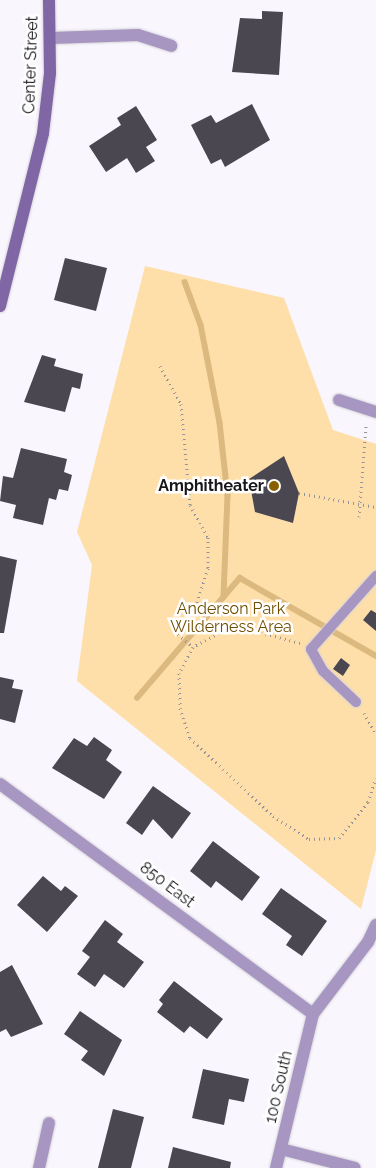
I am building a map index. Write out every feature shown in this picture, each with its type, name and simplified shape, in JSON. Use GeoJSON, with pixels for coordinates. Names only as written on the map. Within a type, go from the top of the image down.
{"type":"FeatureCollection","features":[{"type":"Feature","properties":{"kind":"street","name":"Center Street"},"geometry":{"type":"LineString","coordinates":[[0,306],[43,133],[51,38],[49,0]]}},
{"type":"Feature","properties":{"kind":"street"},"geometry":{"type":"LineString","coordinates":[[51,38],[138,35],[171,46]]}},
{"type":"Feature","properties":{"kind":"street"},"geometry":{"type":"LineString","coordinates":[[339,400],[372,410]]}},
{"type":"Feature","properties":{"kind":"street","name":"850 East"},"geometry":{"type":"LineString","coordinates":[[0,784],[313,1014]]}},
{"type":"Feature","properties":{"kind":"street"},"geometry":{"type":"LineString","coordinates":[[313,1014],[368,942],[376,925]]}},
{"type":"Feature","properties":{"kind":"street","name":"100 South"},"geometry":{"type":"LineString","coordinates":[[276,1168],[313,1014]]}},
{"type":"Feature","properties":{"kind":"street"},"geometry":{"type":"LineString","coordinates":[[39,1168],[49,1123]]}},
{"type":"Feature","properties":{"kind":"street"},"geometry":{"type":"LineString","coordinates":[[281,1149],[355,1168]]}},
{"type":"Feature","properties":{"kind":"lane"},"geometry":{"type":"LineString","coordinates":[[356,702],[323,671],[311,649],[336,624],[376,576]]}},
{"type":"Feature","properties":{"kind":"path"},"geometry":{"type":"LineString","coordinates":[[160,366],[182,404],[190,504],[208,537],[208,568],[196,606],[178,634],[193,647]]}},
{"type":"Feature","properties":{"kind":"path"},"geometry":{"type":"LineString","coordinates":[[359,517],[372,410]]}},
{"type":"Feature","properties":{"kind":"path"},"geometry":{"type":"LineString","coordinates":[[299,493],[360,506],[376,507]]}},
{"type":"Feature","properties":{"kind":"path"},"geometry":{"type":"LineString","coordinates":[[311,649],[288,636],[252,630],[219,633],[193,647],[179,673],[180,708],[190,738],[273,816],[309,839],[339,838],[368,802],[376,778]]}},
{"type":"Feature","properties":{"kind":"path"},"geometry":{"type":"LineString","coordinates":[[356,702],[376,734]]}},
{"type":"Feature","properties":{"kind":"green space","name":"Anderson Park Wilderness Area"},"geometry":{"type":"Polygon","coordinates":[[[145,266],[284,298],[333,430],[376,444],[376,850],[361,909],[77,681],[92,565],[77,532],[145,266]]]}},
{"type":"Feature","properties":{"kind":"building"},"geometry":{"type":"Polygon","coordinates":[[[262,11],[283,12],[279,75],[232,72],[240,18],[262,19],[262,11]]]}},
{"type":"Feature","properties":{"kind":"building"},"geometry":{"type":"Polygon","coordinates":[[[252,104],[270,140],[225,167],[221,159],[211,164],[191,125],[211,115],[216,123],[252,104]]]}},
{"type":"Feature","properties":{"kind":"building"},"geometry":{"type":"Polygon","coordinates":[[[136,106],[157,140],[146,147],[155,161],[136,173],[127,158],[106,172],[89,146],[121,125],[117,118],[136,106]]]}},
{"type":"Feature","properties":{"kind":"building"},"geometry":{"type":"Polygon","coordinates":[[[65,258],[107,268],[96,311],[54,300],[65,258]]]}},
{"type":"Feature","properties":{"kind":"building"},"geometry":{"type":"Polygon","coordinates":[[[42,355],[56,359],[54,366],[83,374],[80,389],[72,387],[65,412],[24,402],[42,355]]]}},
{"type":"Feature","properties":{"kind":"building"},"geometry":{"type":"Polygon","coordinates":[[[21,448],[67,459],[64,472],[72,475],[68,491],[59,489],[56,500],[49,498],[43,525],[13,518],[16,505],[0,501],[3,476],[13,478],[21,448]]]}},
{"type":"Feature","properties":{"kind":"building","name":"Amphitheater"},"geometry":{"type":"Polygon","coordinates":[[[284,456],[299,493],[293,523],[255,512],[249,479],[284,456]]]}},
{"type":"Feature","properties":{"kind":"building"},"geometry":{"type":"Polygon","coordinates":[[[0,556],[17,560],[4,633],[0,633],[0,556]]]}},
{"type":"Feature","properties":{"kind":"building"},"geometry":{"type":"Polygon","coordinates":[[[371,610],[376,613],[376,631],[363,620],[371,610]]]}},
{"type":"Feature","properties":{"kind":"building"},"geometry":{"type":"Polygon","coordinates":[[[341,658],[350,665],[343,676],[333,669],[341,658]]]}},
{"type":"Feature","properties":{"kind":"building"},"geometry":{"type":"Polygon","coordinates":[[[0,677],[14,680],[12,688],[23,690],[15,723],[0,719],[0,677]]]}},
{"type":"Feature","properties":{"kind":"building"},"geometry":{"type":"Polygon","coordinates":[[[94,737],[112,750],[106,760],[122,772],[104,799],[52,768],[74,738],[87,746],[94,737]]]}},
{"type":"Feature","properties":{"kind":"building"},"geometry":{"type":"Polygon","coordinates":[[[153,786],[191,813],[172,839],[153,819],[142,835],[126,823],[153,786]]]}},
{"type":"Feature","properties":{"kind":"building"},"geometry":{"type":"Polygon","coordinates":[[[213,841],[260,877],[242,901],[216,881],[211,888],[190,871],[213,841]]]}},
{"type":"Feature","properties":{"kind":"building"},"geometry":{"type":"Polygon","coordinates":[[[43,876],[61,891],[65,886],[78,896],[47,932],[17,905],[43,876]]]}},
{"type":"Feature","properties":{"kind":"building"},"geometry":{"type":"Polygon","coordinates":[[[281,888],[327,921],[302,956],[286,945],[292,936],[262,914],[281,888]]]}},
{"type":"Feature","properties":{"kind":"building"},"geometry":{"type":"Polygon","coordinates":[[[105,920],[123,934],[117,942],[144,962],[124,988],[104,974],[95,987],[77,974],[90,957],[82,951],[105,920]]]}},
{"type":"Feature","properties":{"kind":"building"},"geometry":{"type":"Polygon","coordinates":[[[12,965],[43,1024],[11,1037],[6,1029],[0,1032],[0,972],[12,965]]]}},
{"type":"Feature","properties":{"kind":"building"},"geometry":{"type":"Polygon","coordinates":[[[174,981],[223,1019],[207,1039],[190,1026],[184,1033],[157,1012],[163,1004],[159,1000],[174,981]]]}},
{"type":"Feature","properties":{"kind":"building"},"geometry":{"type":"Polygon","coordinates":[[[80,1011],[122,1040],[104,1076],[81,1060],[88,1051],[64,1034],[80,1011]]]}},
{"type":"Feature","properties":{"kind":"building"},"geometry":{"type":"Polygon","coordinates":[[[203,1069],[249,1079],[244,1102],[229,1099],[224,1125],[192,1118],[203,1069]]]}},
{"type":"Feature","properties":{"kind":"building"},"geometry":{"type":"Polygon","coordinates":[[[113,1109],[144,1117],[131,1168],[98,1168],[113,1109]]]}},
{"type":"Feature","properties":{"kind":"building"},"geometry":{"type":"Polygon","coordinates":[[[173,1147],[231,1162],[230,1168],[168,1168],[173,1147]]]}},
{"type":"Feature","properties":{"kind":"waterway"},"geometry":{"type":"LineString","coordinates":[[185,282],[201,325],[220,423],[228,496],[224,597]]}},
{"type":"Feature","properties":{"kind":"waterway"},"geometry":{"type":"LineString","coordinates":[[137,698],[240,578],[376,656]]}},
{"type":"Feature","properties":{"kind":"place","name":"Amphitheater"},"geometry":{"type":"Point","coordinates":[274,486]}}]}
